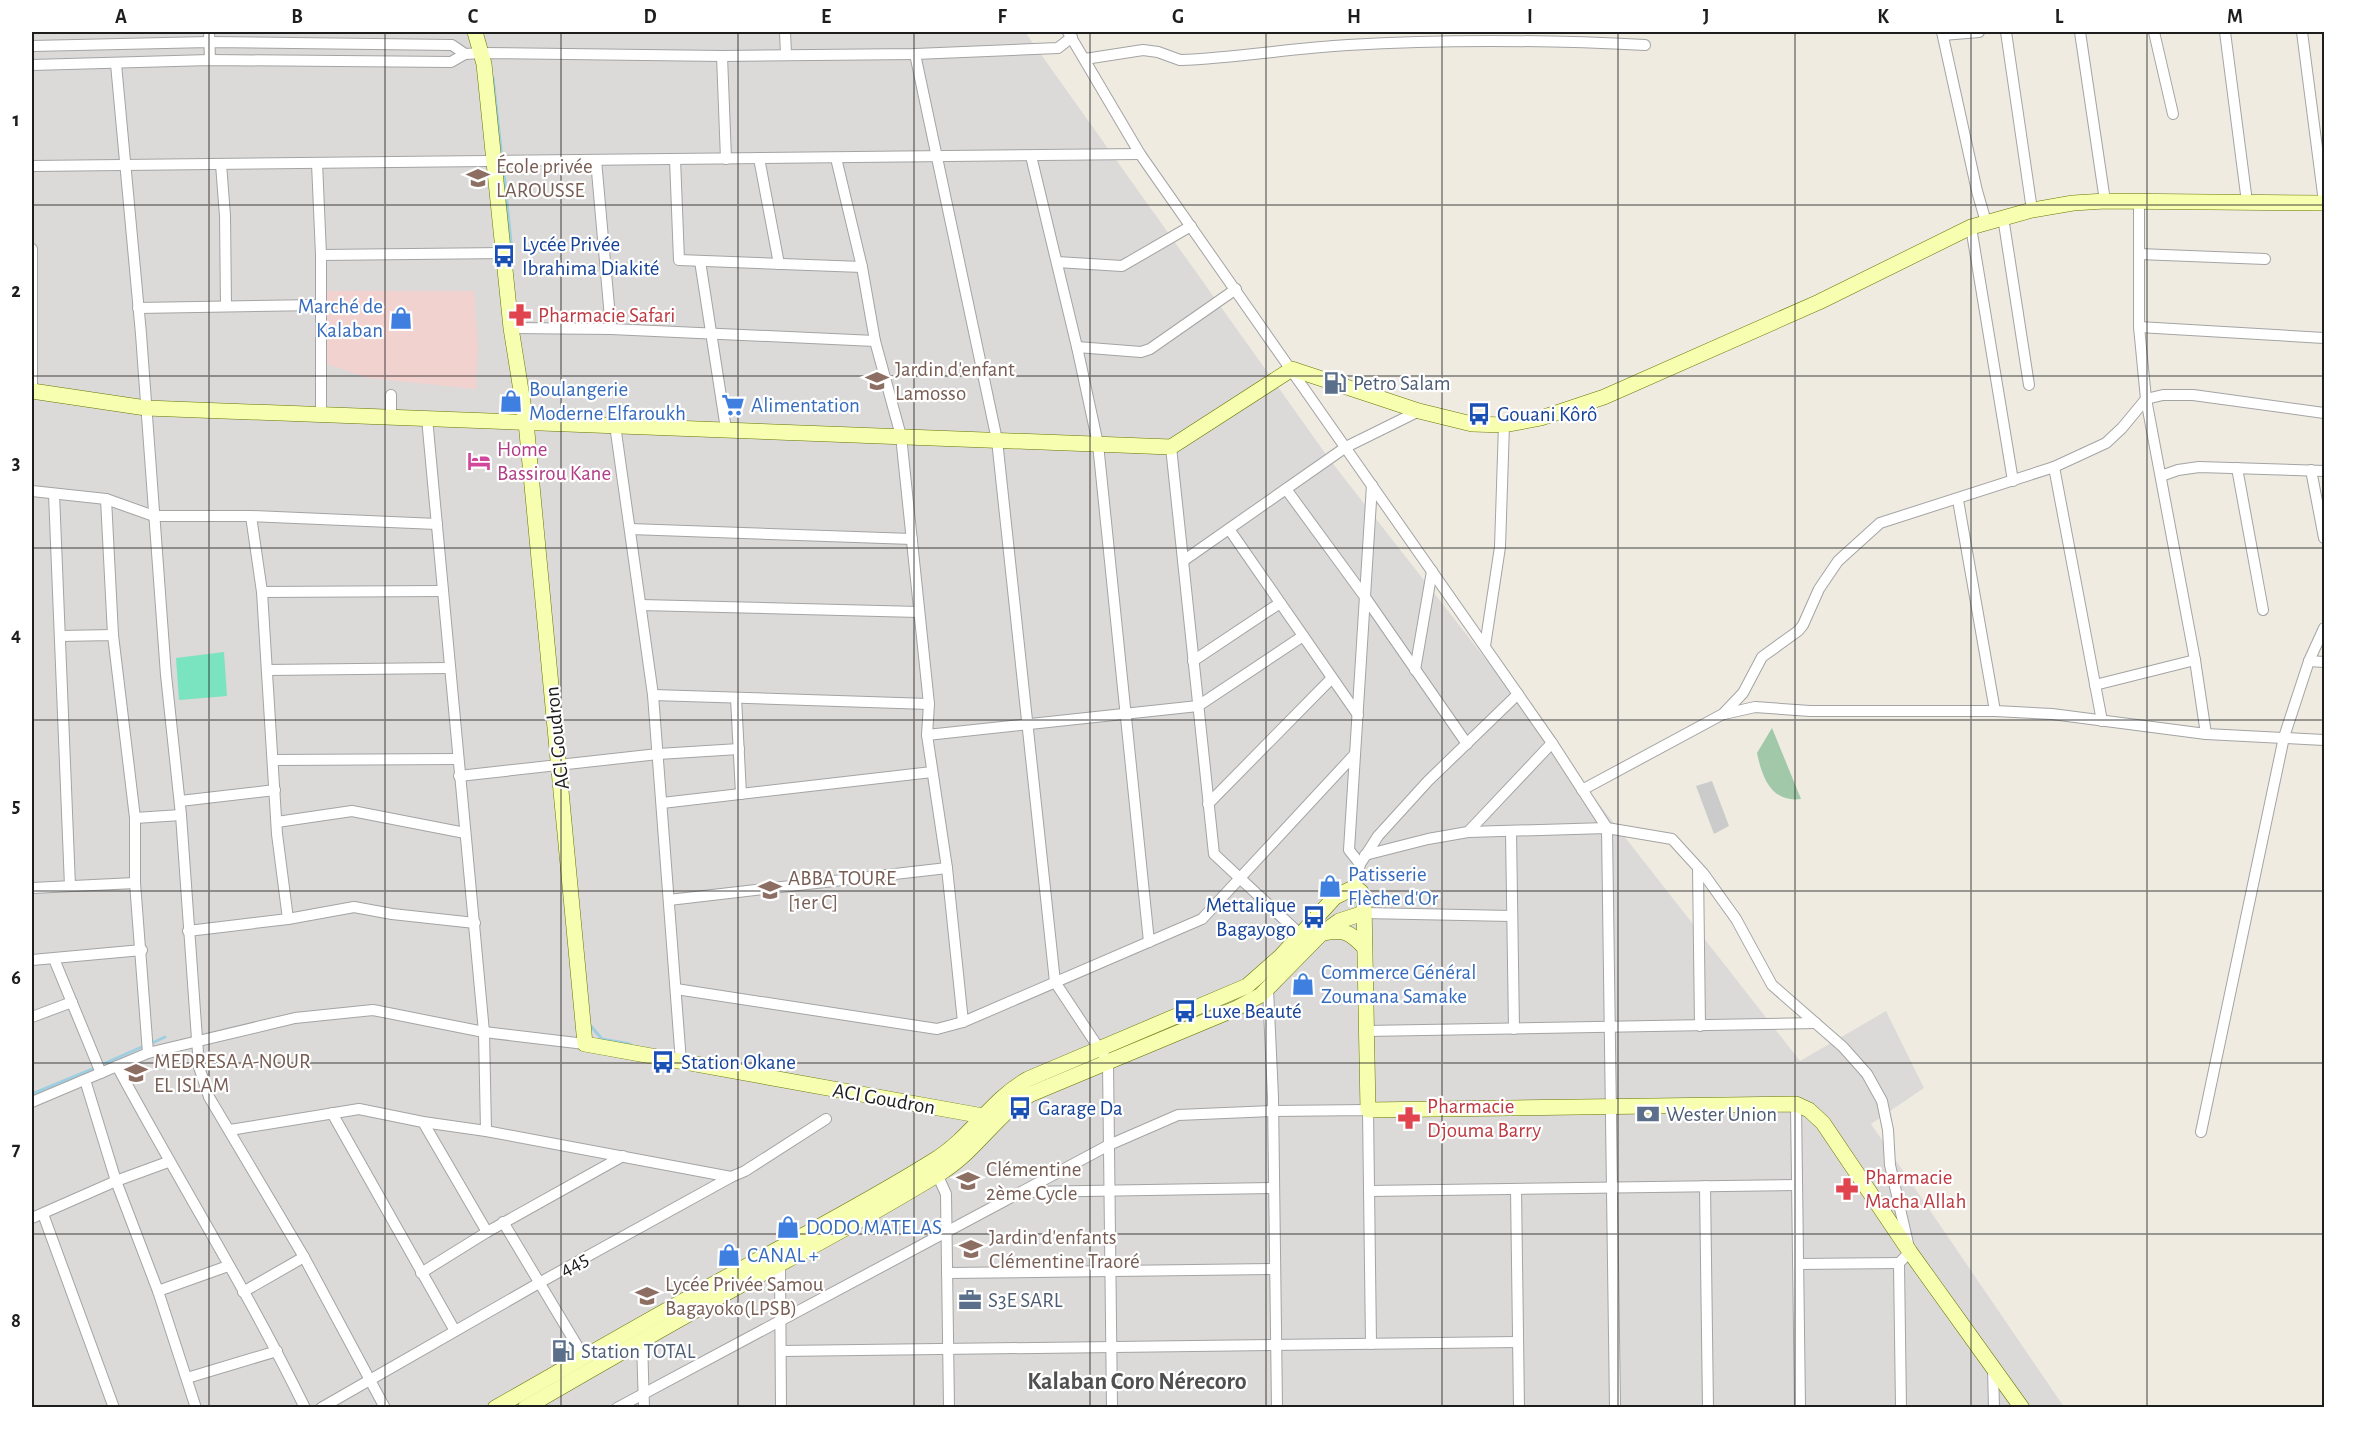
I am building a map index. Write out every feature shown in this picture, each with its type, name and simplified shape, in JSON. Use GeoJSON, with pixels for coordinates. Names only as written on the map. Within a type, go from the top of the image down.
{"type":"FeatureCollection","features":[{"type":"Feature","properties":{"kind":"street","name":"ACI Goudron"},"geometry":{"type":"LineString","coordinates":[[475,32],[482,53],[505,253],[511,328],[526,422],[585,1044],[989,1119]]}},
{"type":"Feature","properties":{"kind":"street"},"geometry":{"type":"LineString","coordinates":[[785,32],[786,54]]}},
{"type":"Feature","properties":{"kind":"street"},"geometry":{"type":"LineString","coordinates":[[1979,32],[1943,33],[1977,191],[1986,222]]}},
{"type":"Feature","properties":{"kind":"street"},"geometry":{"type":"LineString","coordinates":[[2006,32],[2032,210]]}},
{"type":"Feature","properties":{"kind":"street"},"geometry":{"type":"LineString","coordinates":[[2080,32],[2105,201]]}},
{"type":"Feature","properties":{"kind":"street"},"geometry":{"type":"LineString","coordinates":[[2154,32],[2173,114]]}},
{"type":"Feature","properties":{"kind":"street"},"geometry":{"type":"LineString","coordinates":[[2225,32],[2247,202]]}},
{"type":"Feature","properties":{"kind":"street"},"geometry":{"type":"LineString","coordinates":[[1292,369],[1419,411],[1472,424],[1504,425],[1541,418],[1604,397],[1819,302],[1971,227],[2004,216],[2073,203],[2105,201],[2325,202],[2302,32]]}},
{"type":"Feature","properties":{"kind":"street"},"geometry":{"type":"LineString","coordinates":[[32,65],[210,60],[451,62],[465,54],[482,53],[722,56],[915,54],[1058,48],[1070,34],[1140,154],[1552,742],[1606,828],[1614,1407]]}},
{"type":"Feature","properties":{"kind":"street"},"geometry":{"type":"LineString","coordinates":[[32,46],[209,37],[452,45],[465,54]]}},
{"type":"Feature","properties":{"kind":"street"},"geometry":{"type":"LineString","coordinates":[[209,37],[210,60]]}},
{"type":"Feature","properties":{"kind":"street"},"geometry":{"type":"LineString","coordinates":[[1085,59],[1143,50],[1158,52],[1180,60],[1346,45],[1434,42],[1539,40],[1645,45]]}},
{"type":"Feature","properties":{"kind":"street"},"geometry":{"type":"LineString","coordinates":[[915,54],[997,440],[1055,982],[1108,1062],[1112,1407]]}},
{"type":"Feature","properties":{"kind":"street"},"geometry":{"type":"LineString","coordinates":[[722,56],[726,159]]}},
{"type":"Feature","properties":{"kind":"street"},"geometry":{"type":"LineString","coordinates":[[116,64],[138,308],[166,675],[180,801],[199,1067],[209,1097],[304,1257],[386,1407]]}},
{"type":"Feature","properties":{"kind":"street"},"geometry":{"type":"LineString","coordinates":[[32,166],[1140,154]]}},
{"type":"Feature","properties":{"kind":"street"},"geometry":{"type":"LineString","coordinates":[[1031,156],[1098,444],[1149,942]]}},
{"type":"Feature","properties":{"kind":"street"},"geometry":{"type":"LineString","coordinates":[[836,158],[862,267],[875,341],[901,436],[929,704],[927,735],[947,868],[963,1022]]}},
{"type":"Feature","properties":{"kind":"street"},"geometry":{"type":"LineString","coordinates":[[675,159],[679,260],[862,267]]}},
{"type":"Feature","properties":{"kind":"street"},"geometry":{"type":"LineString","coordinates":[[759,159],[779,264]]}},
{"type":"Feature","properties":{"kind":"street"},"geometry":{"type":"LineString","coordinates":[[596,160],[611,329]]}},
{"type":"Feature","properties":{"kind":"street"},"geometry":{"type":"LineString","coordinates":[[317,163],[321,255],[321,414]]}},
{"type":"Feature","properties":{"kind":"street"},"geometry":{"type":"LineString","coordinates":[[221,164],[225,216],[226,306]]}},
{"type":"Feature","properties":{"kind":"street"},"geometry":{"type":"LineString","coordinates":[[2139,202],[2139,327],[2146,399],[2195,660],[2206,734]]}},
{"type":"Feature","properties":{"kind":"street"},"geometry":{"type":"LineString","coordinates":[[2004,216],[2029,385]]}},
{"type":"Feature","properties":{"kind":"street"},"geometry":{"type":"LineString","coordinates":[[1057,262],[1122,266],[1191,226]]}},
{"type":"Feature","properties":{"kind":"street"},"geometry":{"type":"LineString","coordinates":[[1971,227],[2013,481]]}},
{"type":"Feature","properties":{"kind":"street"},"geometry":{"type":"LineString","coordinates":[[32,249],[32,391],[146,408],[1171,447],[1292,369]]}},
{"type":"Feature","properties":{"kind":"street"},"geometry":{"type":"LineString","coordinates":[[321,255],[505,253]]}},
{"type":"Feature","properties":{"kind":"street"},"geometry":{"type":"LineString","coordinates":[[2139,254],[2265,259]]}},
{"type":"Feature","properties":{"kind":"street"},"geometry":{"type":"LineString","coordinates":[[700,261],[726,429]]}},
{"type":"Feature","properties":{"kind":"street"},"geometry":{"type":"LineString","coordinates":[[1077,347],[1140,352],[1150,349],[1236,289]]}},
{"type":"Feature","properties":{"kind":"street"},"geometry":{"type":"LineString","coordinates":[[138,308],[320,305]]}},
{"type":"Feature","properties":{"kind":"street"},"geometry":{"type":"LineString","coordinates":[[2139,327],[2325,338]]}},
{"type":"Feature","properties":{"kind":"street"},"geometry":{"type":"LineString","coordinates":[[511,328],[611,329],[875,341]]}},
{"type":"Feature","properties":{"kind":"street"},"geometry":{"type":"LineString","coordinates":[[391,395],[391,417]]}},
{"type":"Feature","properties":{"kind":"street"},"geometry":{"type":"LineString","coordinates":[[1723,714],[1743,693],[1762,657],[1803,625],[1819,589],[1838,561],[1880,524],[2054,467],[2106,443],[2146,399],[2163,395],[2193,395],[2325,413]]}},
{"type":"Feature","properties":{"kind":"street"},"geometry":{"type":"LineString","coordinates":[[1183,561],[1346,447],[1419,411]]}},
{"type":"Feature","properties":{"kind":"street"},"geometry":{"type":"LineString","coordinates":[[427,418],[459,776],[475,923],[484,1032],[486,1131]]}},
{"type":"Feature","properties":{"kind":"street"},"geometry":{"type":"LineString","coordinates":[[1485,646],[1500,547],[1504,425]]}},
{"type":"Feature","properties":{"kind":"street"},"geometry":{"type":"LineString","coordinates":[[615,426],[654,695],[681,1062]]}},
{"type":"Feature","properties":{"kind":"street"},"geometry":{"type":"LineString","coordinates":[[1171,447],[1214,854],[1302,936]]}},
{"type":"Feature","properties":{"kind":"street"},"geometry":{"type":"LineString","coordinates":[[2054,467],[2102,721]]}},
{"type":"Feature","properties":{"kind":"street"},"geometry":{"type":"LineString","coordinates":[[2161,476],[2178,470],[2237,468],[2325,471]]}},
{"type":"Feature","properties":{"kind":"street"},"geometry":{"type":"LineString","coordinates":[[2237,468],[2263,610]]}},
{"type":"Feature","properties":{"kind":"street"},"geometry":{"type":"LineString","coordinates":[[2311,470],[2325,538]]}},
{"type":"Feature","properties":{"kind":"street"},"geometry":{"type":"LineString","coordinates":[[1362,860],[1349,850],[1372,485]]}},
{"type":"Feature","properties":{"kind":"street"},"geometry":{"type":"LineString","coordinates":[[1287,489],[1467,744]]}},
{"type":"Feature","properties":{"kind":"street"},"geometry":{"type":"LineString","coordinates":[[32,491],[106,499],[154,516],[251,516],[437,524]]}},
{"type":"Feature","properties":{"kind":"street"},"geometry":{"type":"LineString","coordinates":[[54,494],[70,886]]}},
{"type":"Feature","properties":{"kind":"street"},"geometry":{"type":"LineString","coordinates":[[106,499],[113,635],[135,818],[135,883],[142,950],[148,1053]]}},
{"type":"Feature","properties":{"kind":"street"},"geometry":{"type":"LineString","coordinates":[[1958,500],[1995,711]]}},
{"type":"Feature","properties":{"kind":"street"},"geometry":{"type":"LineString","coordinates":[[251,516],[262,592],[277,822],[288,919]]}},
{"type":"Feature","properties":{"kind":"street"},"geometry":{"type":"LineString","coordinates":[[630,529],[912,539]]}},
{"type":"Feature","properties":{"kind":"street"},"geometry":{"type":"LineString","coordinates":[[1229,529],[1358,715]]}},
{"type":"Feature","properties":{"kind":"street"},"geometry":{"type":"LineString","coordinates":[[1414,670],[1432,570]]}},
{"type":"Feature","properties":{"kind":"street"},"geometry":{"type":"LineString","coordinates":[[262,592],[443,591]]}},
{"type":"Feature","properties":{"kind":"street"},"geometry":{"type":"LineString","coordinates":[[1193,661],[1280,603]]}},
{"type":"Feature","properties":{"kind":"street"},"geometry":{"type":"LineString","coordinates":[[641,605],[920,612]]}},
{"type":"Feature","properties":{"kind":"street"},"geometry":{"type":"LineString","coordinates":[[2201,1132],[2284,737],[2310,661],[2325,628]]}},
{"type":"Feature","properties":{"kind":"street"},"geometry":{"type":"LineString","coordinates":[[60,636],[113,635]]}},
{"type":"Feature","properties":{"kind":"street"},"geometry":{"type":"LineString","coordinates":[[927,735],[1198,706],[1303,636]]}},
{"type":"Feature","properties":{"kind":"street"},"geometry":{"type":"LineString","coordinates":[[2095,685],[2195,660]]}},
{"type":"Feature","properties":{"kind":"street"},"geometry":{"type":"LineString","coordinates":[[2310,661],[2325,662]]}},
{"type":"Feature","properties":{"kind":"street"},"geometry":{"type":"LineString","coordinates":[[267,670],[449,668]]}},
{"type":"Feature","properties":{"kind":"street"},"geometry":{"type":"LineString","coordinates":[[1208,804],[1332,678]]}},
{"type":"Feature","properties":{"kind":"street"},"geometry":{"type":"LineString","coordinates":[[525,1407],[937,1174],[971,1151],[989,1119],[1016,1086],[1028,1078],[1247,986],[1302,936],[1335,897],[1355,886],[1362,860],[1378,836],[1428,781],[1518,694]]}},
{"type":"Feature","properties":{"kind":"street"},"geometry":{"type":"LineString","coordinates":[[654,695],[929,704]]}},
{"type":"Feature","properties":{"kind":"street"},"geometry":{"type":"LineString","coordinates":[[736,698],[741,794]]}},
{"type":"Feature","properties":{"kind":"street"},"geometry":{"type":"LineString","coordinates":[[1582,790],[1723,714],[1755,707],[1810,711],[1995,711],[2052,714],[2206,734],[2325,740]]}},
{"type":"Feature","properties":{"kind":"street"},"geometry":{"type":"LineString","coordinates":[[1468,832],[1552,742]]}},
{"type":"Feature","properties":{"kind":"street"},"geometry":{"type":"LineString","coordinates":[[459,776],[658,754],[739,749]]}},
{"type":"Feature","properties":{"kind":"street"},"geometry":{"type":"LineString","coordinates":[[676,989],[937,1029],[963,1022],[1202,919],[1355,754]]}},
{"type":"Feature","properties":{"kind":"street"},"geometry":{"type":"LineString","coordinates":[[273,760],[458,759]]}},
{"type":"Feature","properties":{"kind":"street"},"geometry":{"type":"LineString","coordinates":[[662,803],[932,772]]}},
{"type":"Feature","properties":{"kind":"street"},"geometry":{"type":"LineString","coordinates":[[180,801],[275,790]]}},
{"type":"Feature","properties":{"kind":"street"},"geometry":{"type":"LineString","coordinates":[[277,822],[352,811],[465,832]]}},
{"type":"Feature","properties":{"kind":"street"},"geometry":{"type":"LineString","coordinates":[[135,818],[181,815]]}},
{"type":"Feature","properties":{"kind":"street"},"geometry":{"type":"LineString","coordinates":[[1362,860],[1428,839],[1468,832],[1606,828],[1672,839],[1698,868],[1736,919],[1772,985],[1843,1047],[1867,1074],[1882,1101],[1905,1257],[1901,1407]]}},
{"type":"Feature","properties":{"kind":"street"},"geometry":{"type":"LineString","coordinates":[[1511,831],[1514,1029]]}},
{"type":"Feature","properties":{"kind":"street"},"geometry":{"type":"LineString","coordinates":[[669,900],[947,868]]}},
{"type":"Feature","properties":{"kind":"street"},"geometry":{"type":"LineString","coordinates":[[1698,868],[1700,1026]]}},
{"type":"Feature","properties":{"kind":"street"},"geometry":{"type":"LineString","coordinates":[[32,888],[135,883]]}},
{"type":"Feature","properties":{"kind":"street"},"geometry":{"type":"LineString","coordinates":[[1355,886],[1361,892],[1364,913],[1371,1344]]}},
{"type":"Feature","properties":{"kind":"street"},"geometry":{"type":"LineString","coordinates":[[188,931],[288,919],[354,907],[392,914],[475,923]]}},
{"type":"Feature","properties":{"kind":"street"},"geometry":{"type":"LineString","coordinates":[[495,1407],[812,1231],[928,1163],[989,1119],[1031,1094],[1235,1009],[1261,995],[1321,934],[1339,921],[1364,913],[1512,916]]}},
{"type":"Feature","properties":{"kind":"street"},"geometry":{"type":"LineString","coordinates":[[1321,934],[1338,930],[1348,933],[1364,947]]}},
{"type":"Feature","properties":{"kind":"street"},"geometry":{"type":"LineString","coordinates":[[32,960],[142,950]]}},
{"type":"Feature","properties":{"kind":"street"},"geometry":{"type":"LineString","coordinates":[[54,959],[101,1073]]}},
{"type":"Feature","properties":{"kind":"street"},"geometry":{"type":"LineString","coordinates":[[1268,989],[1273,1111],[1277,1407]]}},
{"type":"Feature","properties":{"kind":"street"},"geometry":{"type":"LineString","coordinates":[[32,1017],[72,1002]]}},
{"type":"Feature","properties":{"kind":"street"},"geometry":{"type":"LineString","coordinates":[[32,1102],[148,1053],[295,1018],[372,1010],[484,1032],[585,1044]]}},
{"type":"Feature","properties":{"kind":"street"},"geometry":{"type":"LineString","coordinates":[[1365,1031],[1816,1023]]}},
{"type":"Feature","properties":{"kind":"street"},"geometry":{"type":"LineString","coordinates":[[117,1066],[168,1162],[277,1351],[305,1407]]}},
{"type":"Feature","properties":{"kind":"street"},"geometry":{"type":"LineString","coordinates":[[85,1080],[116,1181],[158,1291],[196,1407]]}},
{"type":"Feature","properties":{"kind":"street"},"geometry":{"type":"LineString","coordinates":[[1796,1104],[1800,1407]]}},
{"type":"Feature","properties":{"kind":"street"},"geometry":{"type":"LineString","coordinates":[[617,1407],[1109,1145],[1178,1115],[1273,1111],[1796,1104],[1809,1110],[1823,1123],[1905,1257],[2022,1407]]}},
{"type":"Feature","properties":{"kind":"street"},"geometry":{"type":"LineString","coordinates":[[230,1130],[359,1109],[731,1177]]}},
{"type":"Feature","properties":{"kind":"street"},"geometry":{"type":"LineString","coordinates":[[332,1113],[455,1331]]}},
{"type":"Feature","properties":{"kind":"street","name":"445"},"geometry":{"type":"LineString","coordinates":[[321,1407],[539,1283],[731,1177],[745,1172],[826,1119]]}},
{"type":"Feature","properties":{"kind":"street"},"geometry":{"type":"LineString","coordinates":[[423,1122],[487,1232]]}},
{"type":"Feature","properties":{"kind":"street"},"geometry":{"type":"LineString","coordinates":[[422,1273],[503,1222],[622,1156]]}},
{"type":"Feature","properties":{"kind":"street"},"geometry":{"type":"LineString","coordinates":[[32,1218],[116,1181],[168,1162]]}},
{"type":"Feature","properties":{"kind":"street"},"geometry":{"type":"LineString","coordinates":[[937,1174],[946,1194],[949,1407]]}},
{"type":"Feature","properties":{"kind":"street"},"geometry":{"type":"LineString","coordinates":[[1369,1191],[1797,1185]]}},
{"type":"Feature","properties":{"kind":"street"},"geometry":{"type":"LineString","coordinates":[[1705,1186],[1708,1407]]}},
{"type":"Feature","properties":{"kind":"street"},"geometry":{"type":"LineString","coordinates":[[1020,1192],[1274,1188]]}},
{"type":"Feature","properties":{"kind":"street"},"geometry":{"type":"LineString","coordinates":[[1516,1189],[1519,1407]]}},
{"type":"Feature","properties":{"kind":"street"},"geometry":{"type":"LineString","coordinates":[[43,1214],[114,1407]]}},
{"type":"Feature","properties":{"kind":"street"},"geometry":{"type":"LineString","coordinates":[[503,1222],[584,1358]]}},
{"type":"Feature","properties":{"kind":"street"},"geometry":{"type":"LineString","coordinates":[[243,1292],[304,1257]]}},
{"type":"Feature","properties":{"kind":"street"},"geometry":{"type":"LineString","coordinates":[[1798,1264],[1905,1257]]}},
{"type":"Feature","properties":{"kind":"street"},"geometry":{"type":"LineString","coordinates":[[780,1264],[781,1407]]}},
{"type":"Feature","properties":{"kind":"street"},"geometry":{"type":"LineString","coordinates":[[158,1291],[228,1266]]}},
{"type":"Feature","properties":{"kind":"street"},"geometry":{"type":"LineString","coordinates":[[947,1274],[1275,1269]]}},
{"type":"Feature","properties":{"kind":"street"},"geometry":{"type":"LineString","coordinates":[[642,1341],[644,1407]]}},
{"type":"Feature","properties":{"kind":"street"},"geometry":{"type":"LineString","coordinates":[[781,1351],[1518,1342]]}},
{"type":"Feature","properties":{"kind":"street"},"geometry":{"type":"LineString","coordinates":[[187,1378],[277,1351]]}},
{"type":"Feature","properties":{"kind":"street"},"geometry":{"type":"LineString","coordinates":[[1993,1367],[1994,1407]]}},
{"type":"Feature","properties":{"kind":"shaded area"},"geometry":{"type":"Polygon","coordinates":[[[32,32],[1025,32],[1330,460],[1800,1061],[1886,1011],[1924,1088],[1871,1124],[2064,1407],[32,1407],[32,32]]]}},
{"type":"Feature","properties":{"kind":"shaded area","name":"Marché de Kalaban"},"geometry":{"type":"Polygon","coordinates":[[[326,291],[474,291],[478,345],[476,389],[368,378],[326,364],[326,291]]]}},
{"type":"Feature","properties":{"kind":"shaded area"},"geometry":{"type":"Polygon","coordinates":[[[1712,781],[1729,826],[1714,834],[1696,786],[1712,781]]]}},
{"type":"Feature","properties":{"kind":"green space"},"geometry":{"type":"Polygon","coordinates":[[[224,652],[227,696],[179,700],[176,658],[224,652]]]}},
{"type":"Feature","properties":{"kind":"green space"},"geometry":{"type":"Polygon","coordinates":[[[1772,728],[1801,799],[1782,797],[1775,793],[1765,779],[1757,753],[1772,728]]]}},
{"type":"Feature","properties":{"kind":"waterway"},"geometry":{"type":"LineString","coordinates":[[493,78],[502,158]]}},
{"type":"Feature","properties":{"kind":"waterway"},"geometry":{"type":"LineString","coordinates":[[503,164],[512,252]]}},
{"type":"Feature","properties":{"kind":"waterway"},"geometry":{"type":"LineString","coordinates":[[589,1024],[602,1039],[630,1044]]}},
{"type":"Feature","properties":{"kind":"waterway"},"geometry":{"type":"LineString","coordinates":[[150,1044],[165,1037]]}},
{"type":"Feature","properties":{"kind":"waterway"},"geometry":{"type":"LineString","coordinates":[[101,1065],[144,1046]]}},
{"type":"Feature","properties":{"kind":"waterway"},"geometry":{"type":"LineString","coordinates":[[32,1094],[95,1068]]}},
{"type":"Feature","properties":{"kind":"place","name":"École privée LAROUSSE"},"geometry":{"type":"Point","coordinates":[478,178]}},
{"type":"Feature","properties":{"kind":"place","name":"Lycée Privée Ibrahima Diakité"},"geometry":{"type":"Point","coordinates":[504,256]}},
{"type":"Feature","properties":{"kind":"place","name":"Pharmacie Safari"},"geometry":{"type":"Point","coordinates":[520,315]}},
{"type":"Feature","properties":{"kind":"place","name":"Marché de Kalaban"},"geometry":{"type":"Point","coordinates":[401,318]}},
{"type":"Feature","properties":{"kind":"place","name":"Jardin d'enfant Lamosso"},"geometry":{"type":"Point","coordinates":[877,381]}},
{"type":"Feature","properties":{"kind":"place","name":"Petro Salam"},"geometry":{"type":"Point","coordinates":[1335,383]}},
{"type":"Feature","properties":{"kind":"place","name":"Boulangerie Moderne Elfaroukh"},"geometry":{"type":"Point","coordinates":[511,401]}},
{"type":"Feature","properties":{"kind":"place","name":"Alimentation"},"geometry":{"type":"Point","coordinates":[733,405]}},
{"type":"Feature","properties":{"kind":"place","name":"Gouani Kôrô"},"geometry":{"type":"Point","coordinates":[1479,414]}},
{"type":"Feature","properties":{"kind":"place","name":"Home Bassirou Kane"},"geometry":{"type":"Point","coordinates":[479,461]}},
{"type":"Feature","properties":{"kind":"place","name":"Patisserie Flèche d'Or"},"geometry":{"type":"Point","coordinates":[1330,886]}},
{"type":"Feature","properties":{"kind":"place","name":"ABBA TOURE [1er C]"},"geometry":{"type":"Point","coordinates":[770,890]}},
{"type":"Feature","properties":{"kind":"place","name":"Mettalique Bagayogo"},"geometry":{"type":"Point","coordinates":[1314,917]}},
{"type":"Feature","properties":{"kind":"place","name":"Commerce Général Zoumana Samake"},"geometry":{"type":"Point","coordinates":[1303,984]}},
{"type":"Feature","properties":{"kind":"place","name":"Luxe Beauté"},"geometry":{"type":"Point","coordinates":[1185,1011]}},
{"type":"Feature","properties":{"kind":"place","name":"Station Okane"},"geometry":{"type":"Point","coordinates":[663,1062]}},
{"type":"Feature","properties":{"kind":"place","name":"MEDRESA A-NOUR EL ISLAM"},"geometry":{"type":"Point","coordinates":[136,1073]}},
{"type":"Feature","properties":{"kind":"place","name":"Garage Da"},"geometry":{"type":"Point","coordinates":[1020,1108]}},
{"type":"Feature","properties":{"kind":"place","name":"Wester Union"},"geometry":{"type":"Point","coordinates":[1648,1114]}},
{"type":"Feature","properties":{"kind":"place","name":"Pharmacie Djouma Barry"},"geometry":{"type":"Point","coordinates":[1409,1118]}},
{"type":"Feature","properties":{"kind":"place","name":"Clémentine 2ème Cycle"},"geometry":{"type":"Point","coordinates":[968,1181]}},
{"type":"Feature","properties":{"kind":"place","name":"Pharmacie Macha Allah"},"geometry":{"type":"Point","coordinates":[1847,1189]}},
{"type":"Feature","properties":{"kind":"place","name":"DODO MATELAS"},"geometry":{"type":"Point","coordinates":[788,1227]}},
{"type":"Feature","properties":{"kind":"place","name":"Jardin d'enfants Clémentine Traoré"},"geometry":{"type":"Point","coordinates":[971,1249]}},
{"type":"Feature","properties":{"kind":"place","name":"CANAL +"},"geometry":{"type":"Point","coordinates":[729,1255]}},
{"type":"Feature","properties":{"kind":"place","name":"Lycée Privée Samou Bagayoko(LPSB)"},"geometry":{"type":"Point","coordinates":[647,1296]}},
{"type":"Feature","properties":{"kind":"place","name":"S3E SARL"},"geometry":{"type":"Point","coordinates":[970,1300]}},
{"type":"Feature","properties":{"kind":"place","name":"Station TOTAL"},"geometry":{"type":"Point","coordinates":[563,1351]}},
{"type":"Feature","properties":{"kind":"district","name":"Kalaban Coro Nérecoro"},"geometry":{"type":"Point","coordinates":[1137,1382]}}]}
